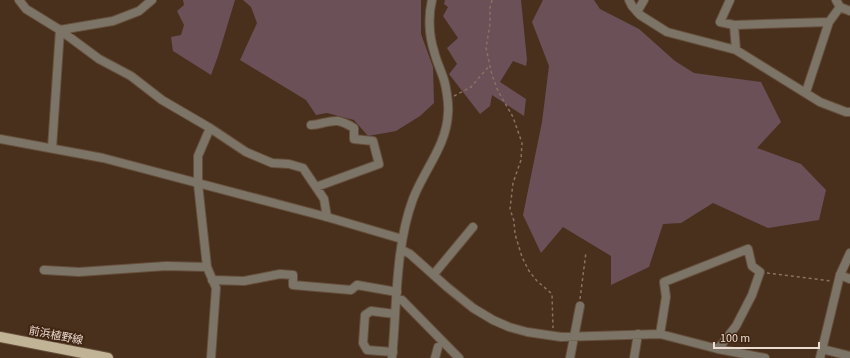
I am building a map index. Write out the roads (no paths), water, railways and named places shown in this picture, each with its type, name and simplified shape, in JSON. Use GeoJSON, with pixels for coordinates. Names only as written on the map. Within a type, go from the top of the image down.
{"type":"FeatureCollection","features":[{"type":"Feature","properties":{"kind":"main road","name":"前浜植野線"},"geometry":{"type":"LineString","coordinates":[[0,337],[108,358]]}},
{"type":"Feature","properties":{"kind":"street"},"geometry":{"type":"LineString","coordinates":[[19,0],[26,9],[60,30],[99,58],[131,76],[162,100],[210,128],[246,152],[272,163],[289,164],[303,168],[324,199],[327,217]]}},
{"type":"Feature","properties":{"kind":"street"},"geometry":{"type":"LineString","coordinates":[[60,30],[113,21],[138,11],[152,0]]}},
{"type":"Feature","properties":{"kind":"street"},"geometry":{"type":"LineString","coordinates":[[395,314],[371,311],[365,315],[362,343],[367,350],[393,355],[402,239],[413,199],[443,141],[448,112],[444,79],[433,51],[430,36],[432,0]]}},
{"type":"Feature","properties":{"kind":"street"},"geometry":{"type":"LineString","coordinates":[[629,0],[637,12],[667,32],[736,50],[820,102],[846,112],[850,112]]}},
{"type":"Feature","properties":{"kind":"street"},"geometry":{"type":"LineString","coordinates":[[637,12],[644,0]]}},
{"type":"Feature","properties":{"kind":"street"},"geometry":{"type":"LineString","coordinates":[[730,0],[720,22],[734,25],[829,22]]}},
{"type":"Feature","properties":{"kind":"street"},"geometry":{"type":"LineString","coordinates":[[806,92],[829,22],[838,4],[850,11]]}},
{"type":"Feature","properties":{"kind":"street"},"geometry":{"type":"LineString","coordinates":[[734,25],[736,50]]}},
{"type":"Feature","properties":{"kind":"street"},"geometry":{"type":"LineString","coordinates":[[52,148],[60,30]]}},
{"type":"Feature","properties":{"kind":"street"},"geometry":{"type":"LineString","coordinates":[[311,125],[318,125],[333,121],[340,122],[354,128],[354,139],[373,140],[379,164],[316,187]]}},
{"type":"Feature","properties":{"kind":"street"},"geometry":{"type":"LineString","coordinates":[[210,128],[198,156],[198,184],[206,267],[216,288],[211,358]]}},
{"type":"Feature","properties":{"kind":"street"},"geometry":{"type":"LineString","coordinates":[[0,139],[103,158],[327,217],[402,239]]}},
{"type":"Feature","properties":{"kind":"street"},"geometry":{"type":"LineString","coordinates":[[434,274],[473,227]]}},
{"type":"Feature","properties":{"kind":"street"},"geometry":{"type":"LineString","coordinates":[[660,334],[666,297],[664,282],[748,249],[752,266],[760,272],[752,295],[736,326],[718,349]]}},
{"type":"Feature","properties":{"kind":"street"},"geometry":{"type":"LineString","coordinates":[[402,250],[410,254],[473,308],[492,320],[509,328],[553,336],[660,334],[718,349],[765,358]]}},
{"type":"Feature","properties":{"kind":"street"},"geometry":{"type":"LineString","coordinates":[[820,358],[839,279],[850,253]]}},
{"type":"Feature","properties":{"kind":"street"},"geometry":{"type":"LineString","coordinates":[[44,270],[79,272],[166,266],[206,267]]}},
{"type":"Feature","properties":{"kind":"street"},"geometry":{"type":"LineString","coordinates":[[212,280],[244,281],[280,274],[293,275],[293,285],[351,290],[357,285],[397,296],[459,358]]}},
{"type":"Feature","properties":{"kind":"street"},"geometry":{"type":"LineString","coordinates":[[839,279],[850,279]]}},
{"type":"Feature","properties":{"kind":"street"},"geometry":{"type":"LineString","coordinates":[[570,358],[580,306]]}},
{"type":"Feature","properties":{"kind":"street"},"geometry":{"type":"LineString","coordinates":[[634,358],[638,334]]}},
{"type":"Feature","properties":{"kind":"street"},"geometry":{"type":"LineString","coordinates":[[435,358],[438,347]]}},
{"type":"Feature","properties":{"kind":"street"},"geometry":{"type":"LineString","coordinates":[[822,349],[850,356]]}}]}
